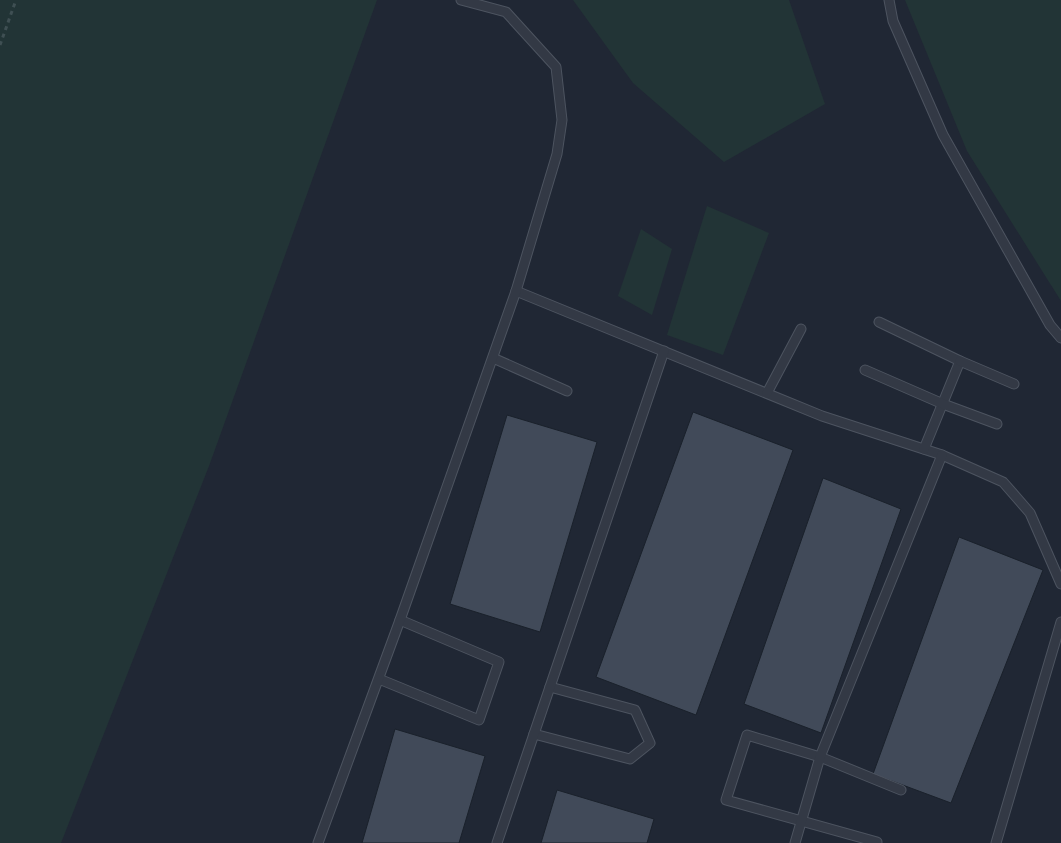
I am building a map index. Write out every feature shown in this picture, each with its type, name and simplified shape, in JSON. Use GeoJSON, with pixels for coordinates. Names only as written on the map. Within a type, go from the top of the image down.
{"type":"FeatureCollection","features":[{"type":"Feature","properties":{"kind":"lane"},"geometry":{"type":"LineString","coordinates":[[318,843],[379,680],[493,358],[516,291],[557,154],[562,120],[556,67],[506,12],[460,0]]}},
{"type":"Feature","properties":{"kind":"lane"},"geometry":{"type":"LineString","coordinates":[[889,0],[893,21],[943,135],[1059,332]]}},
{"type":"Feature","properties":{"kind":"lane"},"geometry":{"type":"LineString","coordinates":[[516,291],[822,416],[942,455],[1003,482],[1030,513],[1061,584]]}},
{"type":"Feature","properties":{"kind":"lane"},"geometry":{"type":"LineString","coordinates":[[879,322],[960,361],[1014,384]]}},
{"type":"Feature","properties":{"kind":"lane"},"geometry":{"type":"LineString","coordinates":[[767,393],[801,329]]}},
{"type":"Feature","properties":{"kind":"lane"},"geometry":{"type":"LineString","coordinates":[[497,843],[664,351]]}},
{"type":"Feature","properties":{"kind":"lane"},"geometry":{"type":"LineString","coordinates":[[493,358],[567,391]]}},
{"type":"Feature","properties":{"kind":"lane"},"geometry":{"type":"LineString","coordinates":[[924,449],[960,361]]}},
{"type":"Feature","properties":{"kind":"lane"},"geometry":{"type":"LineString","coordinates":[[864,370],[943,404],[997,424]]}},
{"type":"Feature","properties":{"kind":"lane"},"geometry":{"type":"LineString","coordinates":[[796,843],[820,757],[942,455]]}},
{"type":"Feature","properties":{"kind":"lane"},"geometry":{"type":"LineString","coordinates":[[379,680],[479,720],[499,662],[400,620]]}},
{"type":"Feature","properties":{"kind":"lane"},"geometry":{"type":"LineString","coordinates":[[996,843],[1061,622]]}},
{"type":"Feature","properties":{"kind":"lane"},"geometry":{"type":"LineString","coordinates":[[534,734],[630,759],[650,743],[636,710],[550,687]]}},
{"type":"Feature","properties":{"kind":"lane"},"geometry":{"type":"LineString","coordinates":[[877,842],[726,800],[747,735],[820,757],[901,790]]}},
{"type":"Feature","properties":{"kind":"path"},"geometry":{"type":"LineString","coordinates":[[0,45],[16,0]]}},
{"type":"Feature","properties":{"kind":"shaded area"},"geometry":{"type":"Polygon","coordinates":[[[0,0],[377,0],[209,466],[61,843],[0,843],[0,0]]]}},
{"type":"Feature","properties":{"kind":"shaded area"},"geometry":{"type":"Polygon","coordinates":[[[573,0],[789,0],[825,104],[724,162],[633,83],[573,0]]]}},
{"type":"Feature","properties":{"kind":"shaded area"},"geometry":{"type":"Polygon","coordinates":[[[905,0],[1061,0],[1061,301],[967,151],[905,0]]]}},
{"type":"Feature","properties":{"kind":"shaded area"},"geometry":{"type":"Polygon","coordinates":[[[707,206],[769,233],[723,355],[667,335],[707,206]]]}},
{"type":"Feature","properties":{"kind":"shaded area"},"geometry":{"type":"Polygon","coordinates":[[[641,229],[672,249],[652,315],[618,296],[641,229]]]}},
{"type":"Feature","properties":{"kind":"building"},"geometry":{"type":"Polygon","coordinates":[[[693,412],[793,450],[696,715],[596,677],[693,412]]]}},
{"type":"Feature","properties":{"kind":"building"},"geometry":{"type":"Polygon","coordinates":[[[507,415],[597,442],[540,632],[450,604],[507,415]]]}},
{"type":"Feature","properties":{"kind":"building"},"geometry":{"type":"Polygon","coordinates":[[[823,478],[901,509],[821,733],[744,704],[823,478]]]}},
{"type":"Feature","properties":{"kind":"building"},"geometry":{"type":"Polygon","coordinates":[[[959,537],[1043,570],[951,803],[873,774],[959,537]]]}},
{"type":"Feature","properties":{"kind":"building"},"geometry":{"type":"Polygon","coordinates":[[[395,729],[485,756],[459,843],[362,843],[395,729]]]}},
{"type":"Feature","properties":{"kind":"building"},"geometry":{"type":"Polygon","coordinates":[[[557,790],[654,819],[647,843],[541,843],[557,790]]]}}]}
